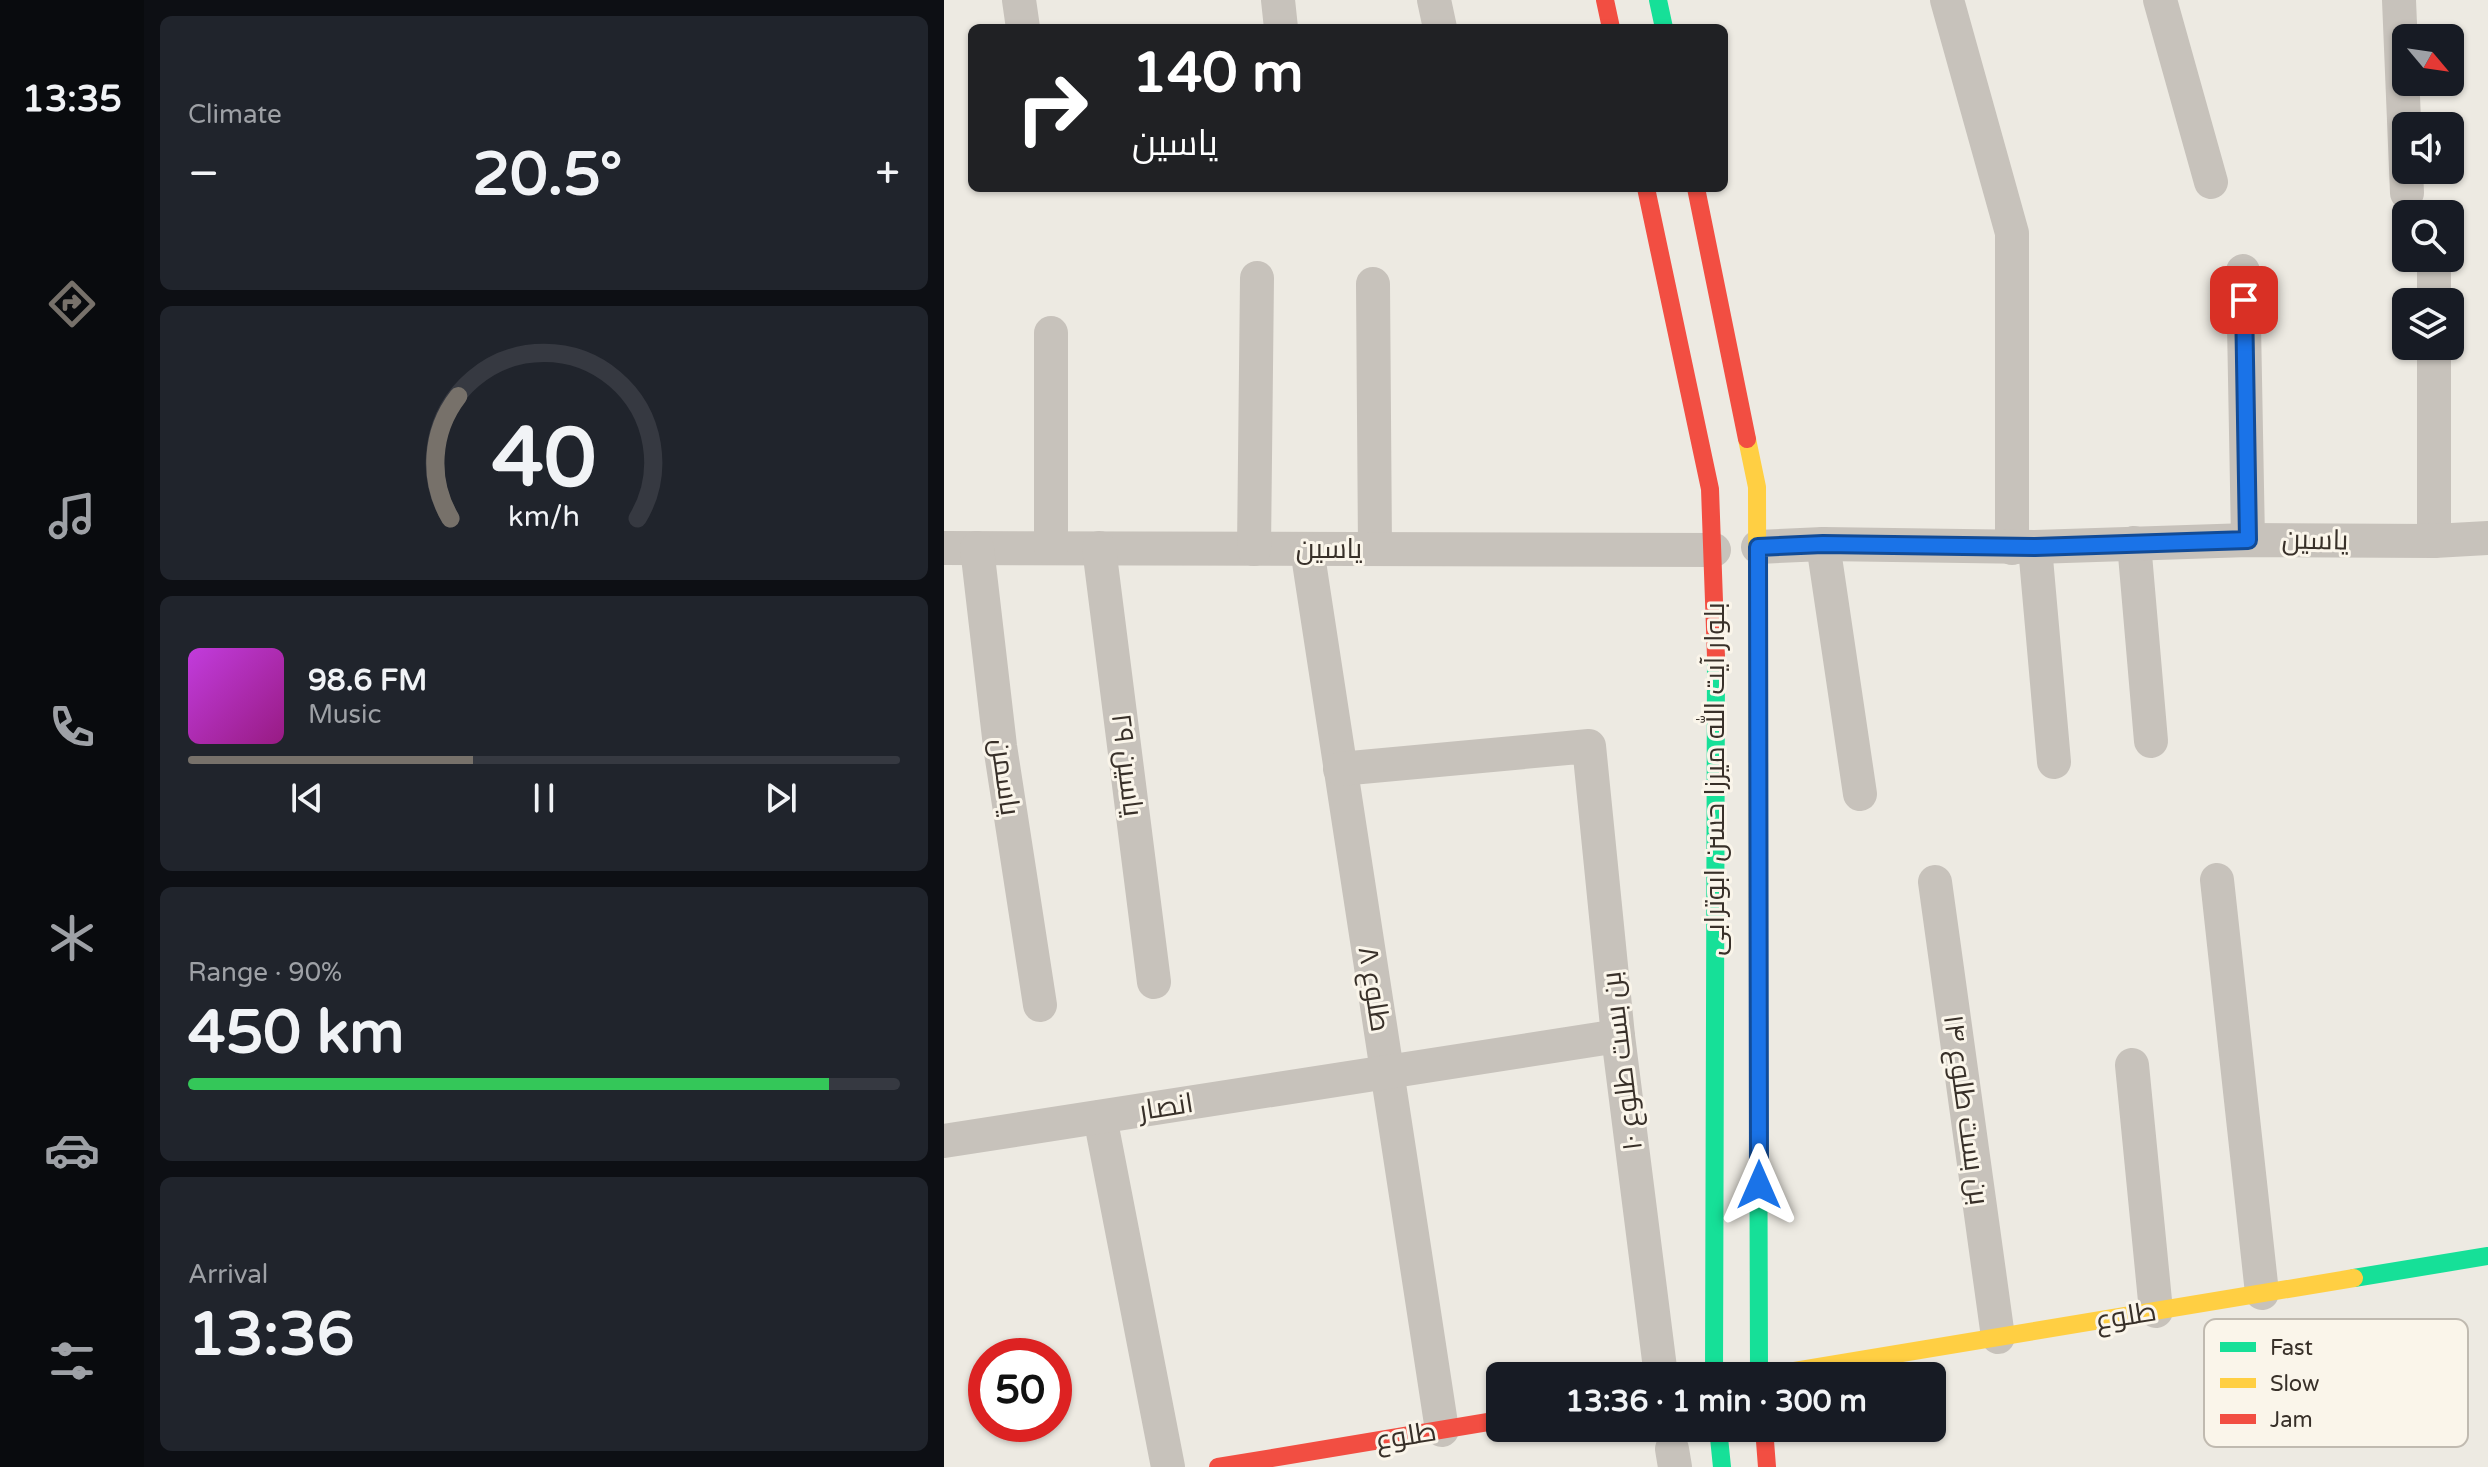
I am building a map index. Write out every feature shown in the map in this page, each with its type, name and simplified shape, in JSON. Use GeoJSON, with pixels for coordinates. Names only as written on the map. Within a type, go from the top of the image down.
{"type":"FeatureCollection","features":[{"type":"Feature","properties":{"kind":"main road"},"geometry":{"type":"LineString","coordinates":[[1605,0],[1610,24]]}},
{"type":"Feature","properties":{"kind":"main road"},"geometry":{"type":"LineString","coordinates":[[1658,0],[1663,24]]}},
{"type":"Feature","properties":{"kind":"main road","name":"بلوار آیت الله میرزا حسن ابوترابی"},"geometry":{"type":"LineString","coordinates":[[1647,192],[1710,489],[1736,548],[1762,1362]]}},
{"type":"Feature","properties":{"kind":"main road","name":"بلوار آیت الله میرزا حسن ابوترابی"},"geometry":{"type":"LineString","coordinates":[[1697,192],[1757,487],[1716,614],[1714,1362]]}},
{"type":"Feature","properties":{"kind":"main road","name":"طلوع"},"geometry":{"type":"LineString","coordinates":[[1847,1362],[2488,1256]]}},
{"type":"Feature","properties":{"kind":"main road","name":"طلوع"},"geometry":{"type":"LineString","coordinates":[[1218,1467],[1280,1462],[1486,1422]]}},
{"type":"Feature","properties":{"kind":"main road"},"geometry":{"type":"LineString","coordinates":[[1719,1442],[1722,1467]]}},
{"type":"Feature","properties":{"kind":"main road"},"geometry":{"type":"LineString","coordinates":[[1765,1442],[1767,1467]]}},
{"type":"Feature","properties":{"kind":"street"},"geometry":{"type":"LineString","coordinates":[[1019,0],[1022,24]]}},
{"type":"Feature","properties":{"kind":"street"},"geometry":{"type":"LineString","coordinates":[[1278,0],[1281,24]]}},
{"type":"Feature","properties":{"kind":"street"},"geometry":{"type":"LineString","coordinates":[[1434,0],[1439,24]]}},
{"type":"Feature","properties":{"kind":"street"},"geometry":{"type":"LineString","coordinates":[[1947,0],[2012,233],[2024,548],[2054,762]]}},
{"type":"Feature","properties":{"kind":"street"},"geometry":{"type":"LineString","coordinates":[[2160,0],[2211,182]]}},
{"type":"Feature","properties":{"kind":"street"},"geometry":{"type":"LineString","coordinates":[[2399,0],[2407,193]]}},
{"type":"Feature","properties":{"kind":"street"},"geometry":{"type":"LineString","coordinates":[[2243,271],[2248,540]]}},
{"type":"Feature","properties":{"kind":"street"},"geometry":{"type":"LineString","coordinates":[[1254,549],[1257,278]]}},
{"type":"Feature","properties":{"kind":"street"},"geometry":{"type":"LineString","coordinates":[[1373,284],[1375,549]]}},
{"type":"Feature","properties":{"kind":"street"},"geometry":{"type":"LineString","coordinates":[[1051,333],[1051,548]]}},
{"type":"Feature","properties":{"kind":"street"},"geometry":{"type":"LineString","coordinates":[[2434,360],[2434,541]]}},
{"type":"Feature","properties":{"kind":"street","name":"یاسین"},"geometry":{"type":"LineString","coordinates":[[960,548],[1736,548],[1823,544],[2024,548],[2248,540],[2434,541],[2488,538]]}},
{"type":"Feature","properties":{"kind":"street"},"geometry":{"type":"LineString","coordinates":[[2134,543],[2151,741]]}},
{"type":"Feature","properties":{"kind":"street"},"geometry":{"type":"LineString","coordinates":[[1823,544],[1860,794]]}},
{"type":"Feature","properties":{"kind":"street","name":"یاسمن"},"geometry":{"type":"LineString","coordinates":[[960,548],[1000,746],[1040,1005]]}},
{"type":"Feature","properties":{"kind":"street","name":"یاسین ۲۹"},"geometry":{"type":"LineString","coordinates":[[1099,548],[1154,982]]}},
{"type":"Feature","properties":{"kind":"street","name":"طلوع ۸"},"geometry":{"type":"LineString","coordinates":[[1307,549],[1442,1430]]}},
{"type":"Feature","properties":{"kind":"street","name":"بن بست طلوع ۱۰"},"geometry":{"type":"LineString","coordinates":[[1340,769],[1589,746],[1618,1036],[1659,1362]]}},
{"type":"Feature","properties":{"kind":"street"},"geometry":{"type":"LineString","coordinates":[[2217,880],[2262,1293]]}},
{"type":"Feature","properties":{"kind":"street","name":"بن بست طلوع ۱۴"},"geometry":{"type":"LineString","coordinates":[[1935,882],[1998,1337]]}},
{"type":"Feature","properties":{"kind":"street","name":"انصار"},"geometry":{"type":"LineString","coordinates":[[944,1141],[1618,1036]]}},
{"type":"Feature","properties":{"kind":"street"},"geometry":{"type":"LineString","coordinates":[[2132,1065],[2156,1311]]}},
{"type":"Feature","properties":{"kind":"street"},"geometry":{"type":"LineString","coordinates":[[1100,1117],[1168,1467]]}},
{"type":"Feature","properties":{"kind":"traffic: fast"},"geometry":{"type":"LineString","coordinates":[[1658,0],[1663,24]]}},
{"type":"Feature","properties":{"kind":"traffic: fast"},"geometry":{"type":"LineString","coordinates":[[1714,1362],[1716,657]]}},
{"type":"Feature","properties":{"kind":"traffic: fast"},"geometry":{"type":"LineString","coordinates":[[1758,1002],[1759,1362]]}},
{"type":"Feature","properties":{"kind":"traffic: fast"},"geometry":{"type":"LineString","coordinates":[[2354,1278],[2488,1256]]}},
{"type":"Feature","properties":{"kind":"traffic: fast"},"geometry":{"type":"LineString","coordinates":[[1719,1442],[1722,1467]]}},
{"type":"Feature","properties":{"kind":"traffic: slow"},"geometry":{"type":"LineString","coordinates":[[1747,439],[1757,487],[1758,1002]]}},
{"type":"Feature","properties":{"kind":"traffic: slow"},"geometry":{"type":"LineString","coordinates":[[1848,1362],[2354,1278]]}},
{"type":"Feature","properties":{"kind":"traffic: jam"},"geometry":{"type":"LineString","coordinates":[[1605,0],[1610,24]]}},
{"type":"Feature","properties":{"kind":"traffic: jam"},"geometry":{"type":"LineString","coordinates":[[1647,192],[1710,489],[1716,657]]}},
{"type":"Feature","properties":{"kind":"traffic: jam"},"geometry":{"type":"LineString","coordinates":[[1697,192],[1747,439]]}},
{"type":"Feature","properties":{"kind":"traffic: jam"},"geometry":{"type":"LineString","coordinates":[[1218,1467],[1486,1422]]}},
{"type":"Feature","properties":{"kind":"traffic: jam"},"geometry":{"type":"LineString","coordinates":[[1765,1442],[1767,1467]]}},
{"type":"Feature","properties":{"kind":"route"},"geometry":{"type":"LineString","coordinates":[[1759,1185],[1758,547],[1823,544],[2035,547],[2248,540],[2244,300]]}}]}
